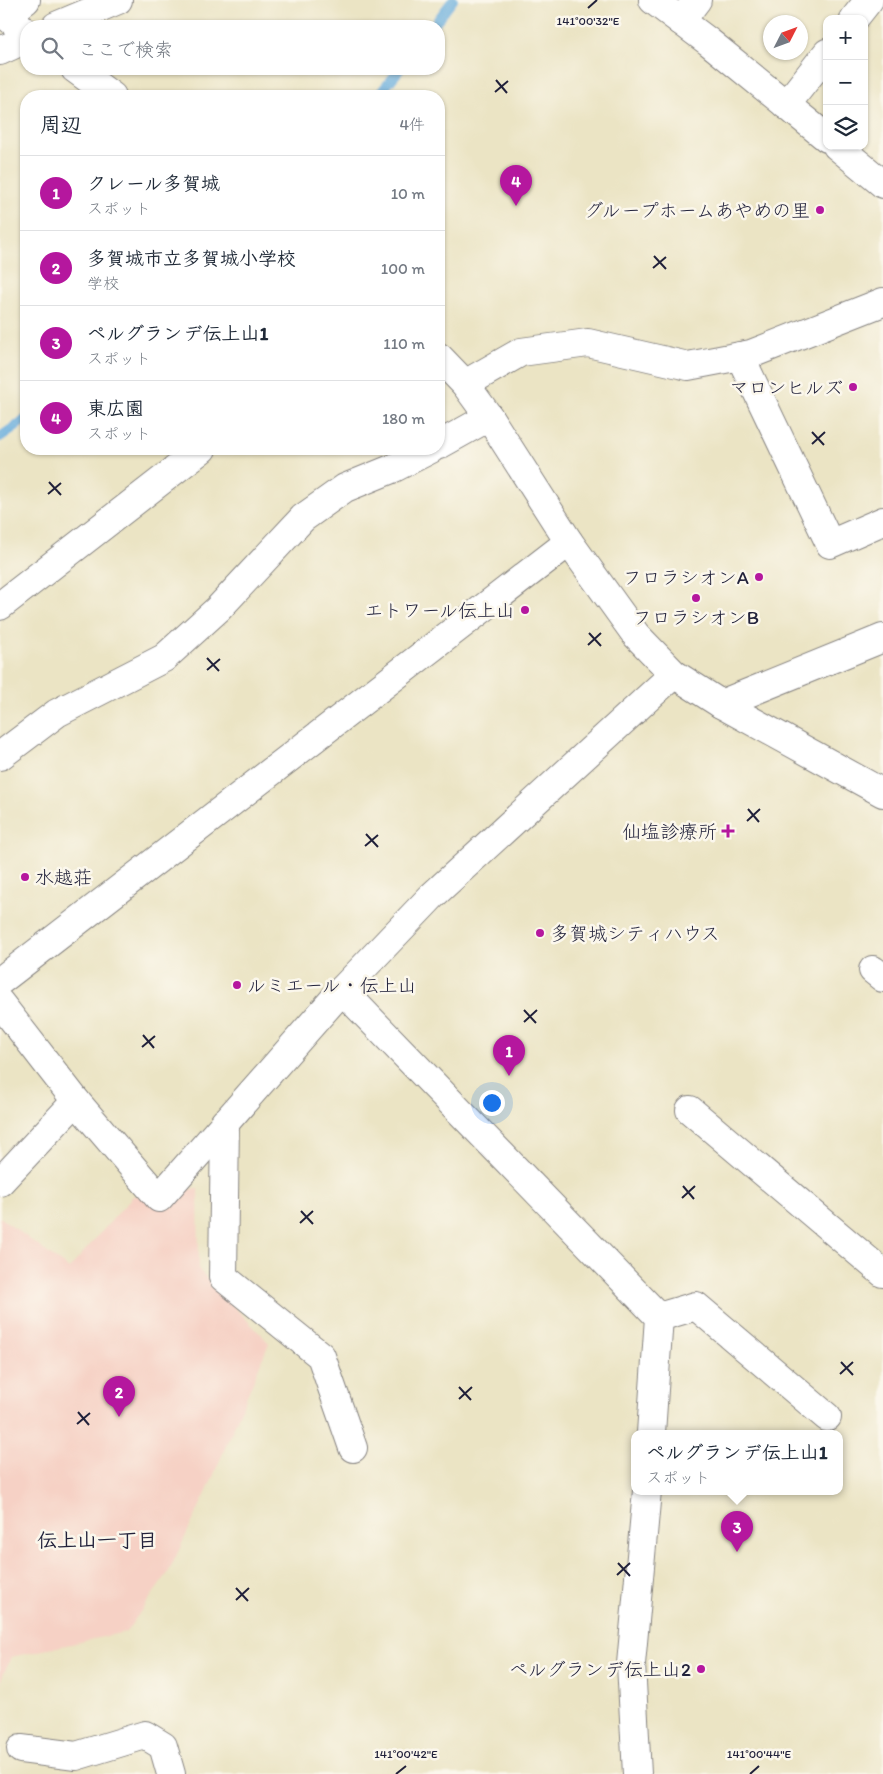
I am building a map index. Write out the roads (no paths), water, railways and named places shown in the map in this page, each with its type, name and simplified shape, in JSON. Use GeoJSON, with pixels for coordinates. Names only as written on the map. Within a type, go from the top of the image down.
{"type":"FeatureCollection","features":[{"type":"Feature","properties":{"kind":"street"},"geometry":{"type":"LineString","coordinates":[[70,20],[118,0]]}},
{"type":"Feature","properties":{"kind":"street"},"geometry":{"type":"LineString","coordinates":[[653,0],[689,10],[786,105],[823,135]]}},
{"type":"Feature","properties":{"kind":"street"},"geometry":{"type":"LineString","coordinates":[[857,15],[869,0]]}},
{"type":"Feature","properties":{"kind":"street"},"geometry":{"type":"LineString","coordinates":[[10,9],[20,24]]}},
{"type":"Feature","properties":{"kind":"street"},"geometry":{"type":"LineString","coordinates":[[0,51],[20,42]]}},
{"type":"Feature","properties":{"kind":"street"},"geometry":{"type":"LineString","coordinates":[[786,105],[823,58]]}},
{"type":"Feature","properties":{"kind":"street"},"geometry":{"type":"LineString","coordinates":[[82,75],[104,90]]}},
{"type":"Feature","properties":{"kind":"street"},"geometry":{"type":"LineString","coordinates":[[842,150],[883,184]]}},
{"type":"Feature","properties":{"kind":"street"},"geometry":{"type":"LineString","coordinates":[[466,384],[520,352],[588,342],[688,366],[751,354],[883,302]]}},
{"type":"Feature","properties":{"kind":"street"},"geometry":{"type":"LineString","coordinates":[[740,356],[830,544],[883,521]]}},
{"type":"Feature","properties":{"kind":"street"},"geometry":{"type":"LineString","coordinates":[[445,363],[466,384],[569,542],[636,635],[674,674],[721,704],[883,793]]}},
{"type":"Feature","properties":{"kind":"street"},"geometry":{"type":"LineString","coordinates":[[445,442],[489,418]]}},
{"type":"Feature","properties":{"kind":"street"},"geometry":{"type":"LineString","coordinates":[[0,606],[194,455]]}},
{"type":"Feature","properties":{"kind":"street"},"geometry":{"type":"LineString","coordinates":[[0,756],[57,713],[164,658],[218,609],[303,518],[345,488],[420,455]]}},
{"type":"Feature","properties":{"kind":"street"},"geometry":{"type":"LineString","coordinates":[[0,982],[569,542]]}},
{"type":"Feature","properties":{"kind":"street"},"geometry":{"type":"LineString","coordinates":[[721,704],[883,638]]}},
{"type":"Feature","properties":{"kind":"street"},"geometry":{"type":"LineString","coordinates":[[0,1003],[76,1101],[159,1198],[342,990],[432,896],[674,674]]}},
{"type":"Feature","properties":{"kind":"street"},"geometry":{"type":"LineString","coordinates":[[342,990],[659,1317],[651,1430]]}},
{"type":"Feature","properties":{"kind":"street"},"geometry":{"type":"LineString","coordinates":[[0,1182],[76,1101]]}},
{"type":"Feature","properties":{"kind":"street"},"geometry":{"type":"LineString","coordinates":[[690,1110],[883,1274]]}},
{"type":"Feature","properties":{"kind":"street"},"geometry":{"type":"LineString","coordinates":[[225,1122],[223,1277],[321,1356],[353,1448]]}},
{"type":"Feature","properties":{"kind":"street"},"geometry":{"type":"LineString","coordinates":[[659,1317],[696,1306],[827,1417]]}},
{"type":"Feature","properties":{"kind":"street"},"geometry":{"type":"LineString","coordinates":[[637,1774],[631,1664],[647,1495]]}},
{"type":"Feature","properties":{"kind":"street"},"geometry":{"type":"LineString","coordinates":[[21,1749],[76,1756],[145,1735],[163,1746],[171,1774]]}},
{"type":"Feature","properties":{"kind":"waterway"},"geometry":{"type":"LineString","coordinates":[[438,20],[453,0]]}},
{"type":"Feature","properties":{"kind":"waterway"},"geometry":{"type":"LineString","coordinates":[[383,90],[395,75]]}},
{"type":"Feature","properties":{"kind":"waterway"},"geometry":{"type":"LineString","coordinates":[[0,437],[20,423]]}},
{"type":"Feature","properties":{"kind":"place","name":"東広園"},"geometry":{"type":"Point","coordinates":[516,206]}},
{"type":"Feature","properties":{"kind":"place","name":"グループホームあやめの里"},"geometry":{"type":"Point","coordinates":[820,210]}},
{"type":"Feature","properties":{"kind":"place","name":"マロンヒルズ"},"geometry":{"type":"Point","coordinates":[853,387]}},
{"type":"Feature","properties":{"kind":"place","name":"フロラシオンA"},"geometry":{"type":"Point","coordinates":[759,577]}},
{"type":"Feature","properties":{"kind":"place","name":"フロラシオンB"},"geometry":{"type":"Point","coordinates":[696,598]}},
{"type":"Feature","properties":{"kind":"place","name":"エトワール伝上山"},"geometry":{"type":"Point","coordinates":[525,610]}},
{"type":"Feature","properties":{"kind":"place","name":"仙塩診療所"},"geometry":{"type":"Point","coordinates":[728,831]}},
{"type":"Feature","properties":{"kind":"place","name":"水越荘"},"geometry":{"type":"Point","coordinates":[25,877]}},
{"type":"Feature","properties":{"kind":"place","name":"多賀城シティハウス"},"geometry":{"type":"Point","coordinates":[540,933]}},
{"type":"Feature","properties":{"kind":"place","name":"ルミエール・伝上山"},"geometry":{"type":"Point","coordinates":[237,985]}},
{"type":"Feature","properties":{"kind":"place","name":"クレール多賀城"},"geometry":{"type":"Point","coordinates":[509,1076]}},
{"type":"Feature","properties":{"kind":"place","name":"多賀城市立多賀城小学校"},"geometry":{"type":"Point","coordinates":[119,1417]}},
{"type":"Feature","properties":{"kind":"place","name":"ペルグランデ伝上山1"},"geometry":{"type":"Point","coordinates":[737,1552]}},
{"type":"Feature","properties":{"kind":"place","name":"ペルグランデ伝上山2"},"geometry":{"type":"Point","coordinates":[701,1669]}},
{"type":"Feature","properties":{"kind":"district","name":"伝上山一丁目"},"geometry":{"type":"Point","coordinates":[97,1540]}}]}
